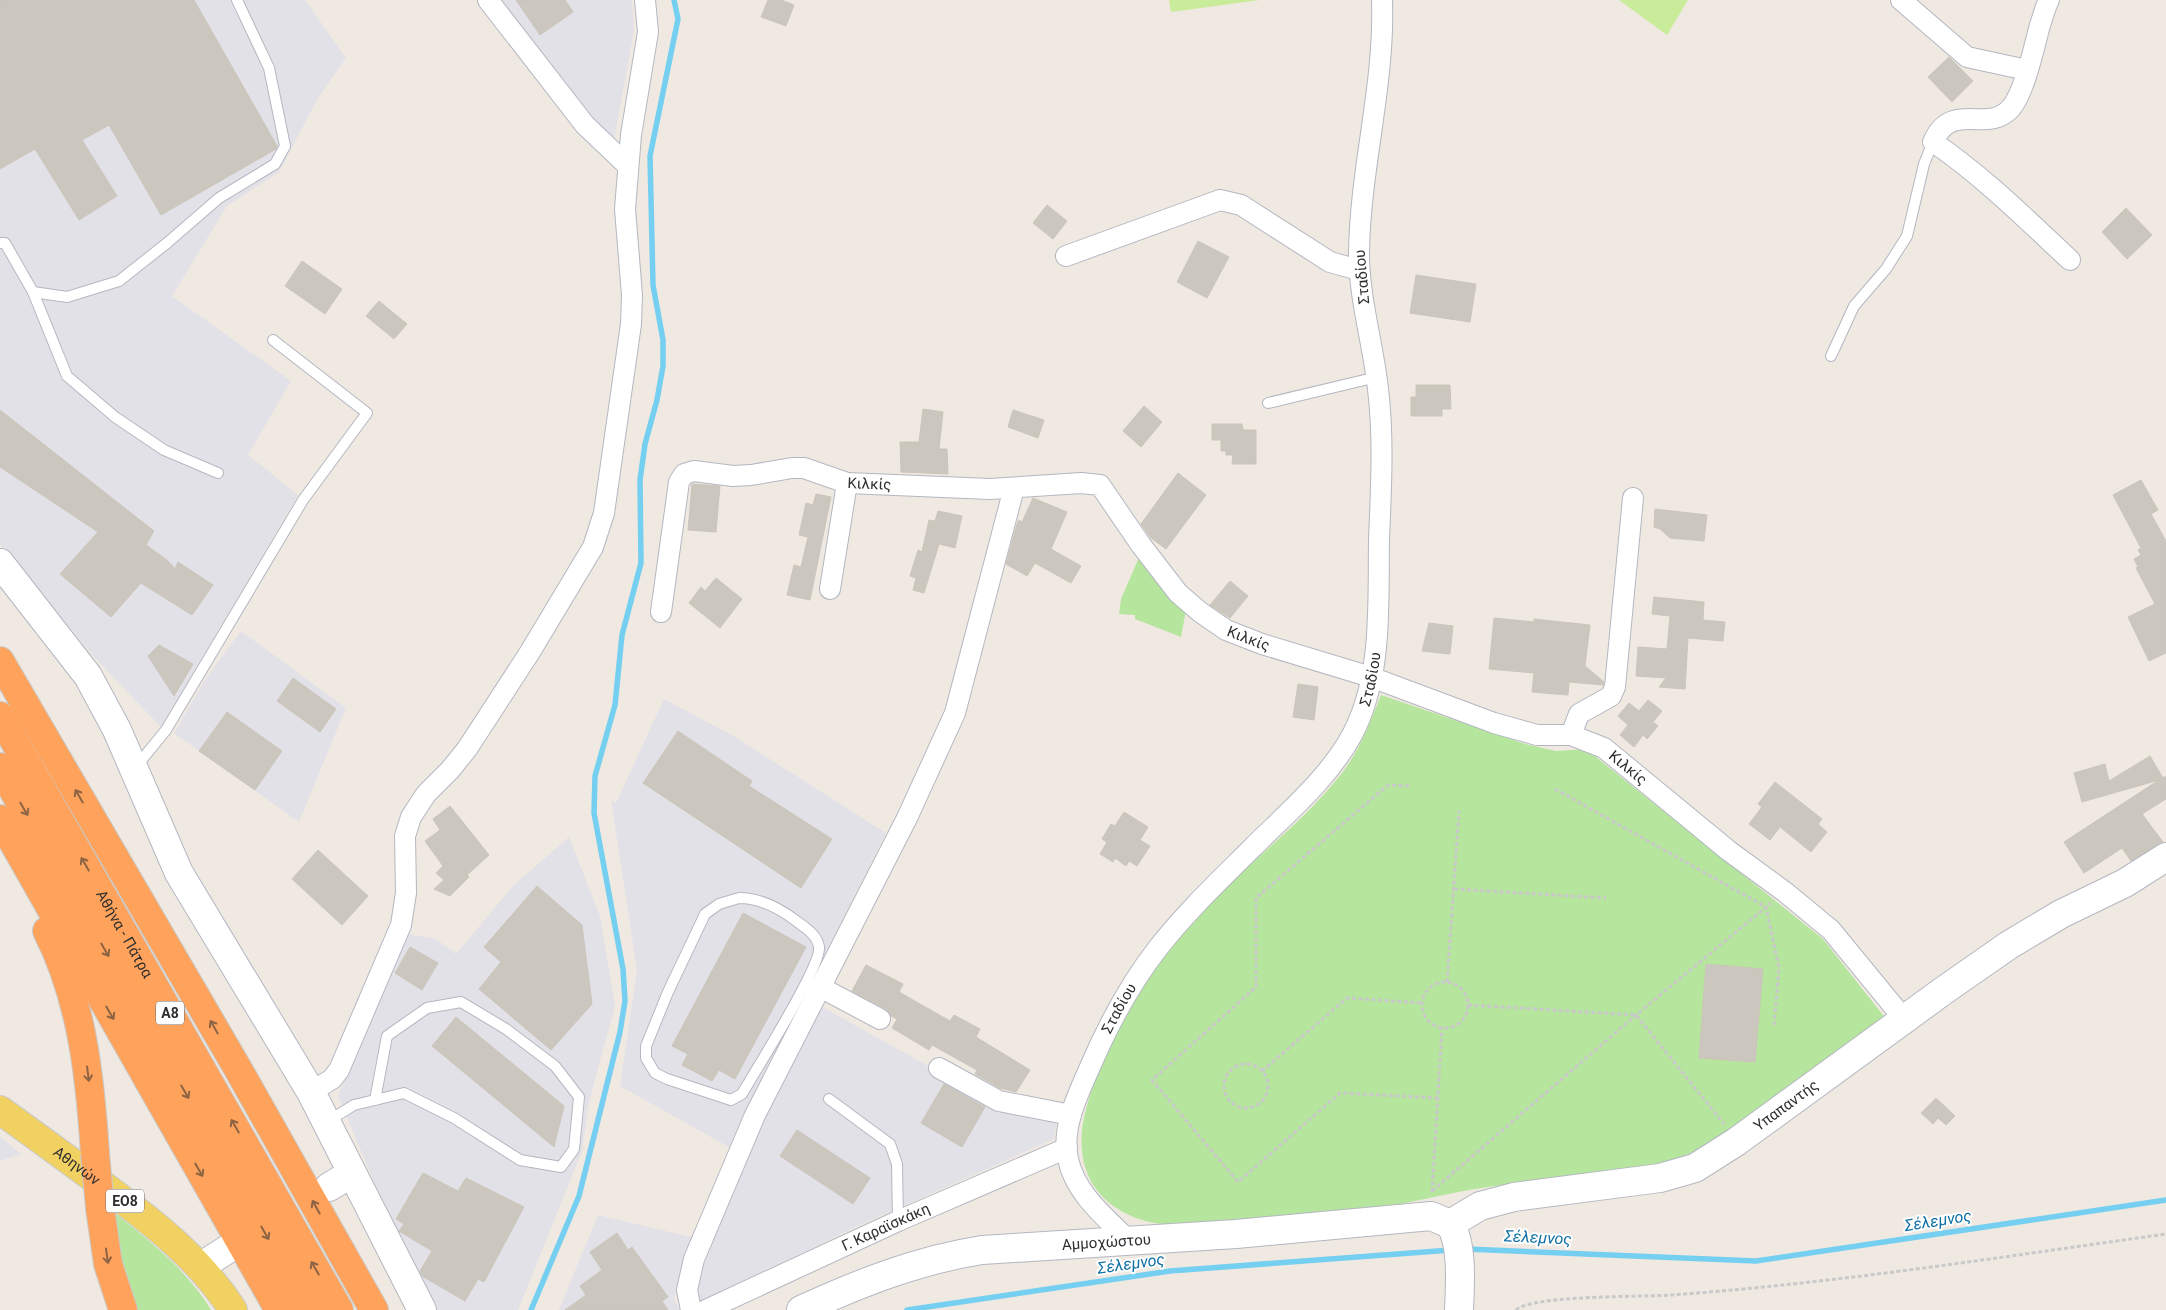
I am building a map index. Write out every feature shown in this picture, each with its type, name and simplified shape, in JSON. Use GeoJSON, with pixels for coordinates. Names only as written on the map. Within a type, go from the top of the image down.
{"type":"FeatureCollection","features":[{"type":"Feature","properties":{"kind":"highway"},"geometry":{"type":"LineString","coordinates":[[0,661],[238,1069],[374,1310]]}},
{"type":"Feature","properties":{"kind":"highway","name":"Αθήνα - Πάτρα"},"geometry":{"type":"LineString","coordinates":[[0,716],[339,1310]]}},
{"type":"Feature","properties":{"kind":"highway","name":"Αθήνα - Πάτρα"},"geometry":{"type":"LineString","coordinates":[[0,767],[309,1310]]}},
{"type":"Feature","properties":{"kind":"highway"},"geometry":{"type":"LineString","coordinates":[[0,820],[29,896],[50,938],[67,981],[80,1026],[88,1072],[100,1208],[108,1264],[123,1310]]}},
{"type":"Feature","properties":{"kind":"highway"},"geometry":{"type":"LineString","coordinates":[[0,820],[279,1310]]}},
{"type":"Feature","properties":{"kind":"main road","name":"Αθηνών"},"geometry":{"type":"LineString","coordinates":[[0,1110],[170,1236],[200,1267],[233,1310]]}},
{"type":"Feature","properties":{"kind":"street"},"geometry":{"type":"LineString","coordinates":[[488,0],[585,125],[627,165]]}},
{"type":"Feature","properties":{"kind":"street"},"geometry":{"type":"LineString","coordinates":[[312,1092],[332,1079],[340,1070],[401,925],[406,892],[405,836],[411,817],[426,794],[450,770],[467,748],[530,652],[586,560],[597,537],[604,513],[631,324],[632,295],[624,223],[627,165],[648,24],[645,0]]}},
{"type":"Feature","properties":{"kind":"street","name":"Σταδίου"},"geometry":{"type":"LineString","coordinates":[[1128,1240],[1081,1189],[1071,1169],[1067,1148],[1071,1115],[1099,1045],[1143,968],[1160,945],[1196,904],[1328,771],[1352,736],[1360,717],[1371,677],[1377,612],[1382,434],[1376,377],[1359,270],[1363,205],[1378,91],[1382,0]]}},
{"type":"Feature","properties":{"kind":"street"},"geometry":{"type":"LineString","coordinates":[[1901,0],[1967,57],[2027,70]]}},
{"type":"Feature","properties":{"kind":"street"},"geometry":{"type":"LineString","coordinates":[[2050,0],[2027,70],[2010,108],[1996,118],[1960,119],[1950,122],[1939,129],[1933,142],[1955,157],[1996,191],[2070,260]]}},
{"type":"Feature","properties":{"kind":"street"},"geometry":{"type":"LineString","coordinates":[[1066,256],[1220,200],[1226,200],[1241,205],[1330,262],[1359,270]]}},
{"type":"Feature","properties":{"kind":"street","name":"Κιλκίς"},"geometry":{"type":"LineString","coordinates":[[661,612],[679,482],[684,474],[694,471],[734,476],[804,468],[847,483],[976,489],[1081,483],[1100,485],[1173,587],[1188,603],[1226,630],[1371,677],[1502,726],[1537,735],[1571,735],[1604,748],[1729,851],[1785,892],[1830,930],[1904,1019]]}},
{"type":"Feature","properties":{"kind":"street"},"geometry":{"type":"LineString","coordinates":[[830,589],[847,483]]}},
{"type":"Feature","properties":{"kind":"street"},"geometry":{"type":"LineString","coordinates":[[691,1310],[686,1290],[697,1248],[755,1115],[907,818],[955,713],[1014,488]]}},
{"type":"Feature","properties":{"kind":"street"},"geometry":{"type":"LineString","coordinates":[[1571,735],[1579,714],[1611,696],[1615,688],[1633,498]]}},
{"type":"Feature","properties":{"kind":"street"},"geometry":{"type":"LineString","coordinates":[[0,563],[88,676],[118,730],[179,873],[312,1092],[422,1310]]}},
{"type":"Feature","properties":{"kind":"street","name":"Υπαπαντής"},"geometry":{"type":"LineString","coordinates":[[1453,1230],[1480,1206],[1514,1197],[1660,1178],[1695,1168],[1736,1142],[1904,1019],[2025,936],[2061,914],[2125,883],[2166,857]]}},
{"type":"Feature","properties":{"kind":"street"},"geometry":{"type":"LineString","coordinates":[[820,987],[880,1019]]}},
{"type":"Feature","properties":{"kind":"street"},"geometry":{"type":"LineString","coordinates":[[939,1068],[999,1101],[1071,1115]]}},
{"type":"Feature","properties":{"kind":"street","name":"Γ. Καραϊσκάκη"},"geometry":{"type":"LineString","coordinates":[[706,1310],[898,1221],[1067,1148]]}},
{"type":"Feature","properties":{"kind":"street"},"geometry":{"type":"LineString","coordinates":[[329,1187],[352,1173]]}},
{"type":"Feature","properties":{"kind":"street","name":"Αμμοχώστου"},"geometry":{"type":"LineString","coordinates":[[801,1310],[890,1273],[955,1254],[1004,1248],[1298,1230],[1431,1216],[1453,1230]]}},
{"type":"Feature","properties":{"kind":"street"},"geometry":{"type":"LineString","coordinates":[[1453,1230],[1459,1301]]}},
{"type":"Feature","properties":{"kind":"street"},"geometry":{"type":"LineString","coordinates":[[200,1267],[232,1248]]}},
{"type":"Feature","properties":{"kind":"lane"},"geometry":{"type":"LineString","coordinates":[[33,292],[67,297],[118,280],[167,243],[219,198],[275,164],[285,146],[268,68],[237,0]]}},
{"type":"Feature","properties":{"kind":"lane"},"geometry":{"type":"LineString","coordinates":[[1831,356],[1854,306],[1886,269],[1907,236],[1924,164],[1933,142]]}},
{"type":"Feature","properties":{"kind":"lane"},"geometry":{"type":"LineString","coordinates":[[0,243],[5,243],[33,292],[67,376],[116,417],[164,450],[218,473]]}},
{"type":"Feature","properties":{"kind":"lane"},"geometry":{"type":"LineString","coordinates":[[135,769],[166,730],[303,500],[367,413],[274,340]]}},
{"type":"Feature","properties":{"kind":"lane"},"geometry":{"type":"LineString","coordinates":[[1268,403],[1376,377]]}},
{"type":"Feature","properties":{"kind":"lane"},"geometry":{"type":"LineString","coordinates":[[739,898],[753,898],[788,915],[812,933],[819,946],[818,961],[778,1033],[742,1094],[731,1100],[667,1080],[655,1073],[646,1058],[646,1046],[668,992],[705,914],[719,904],[739,898]]}},
{"type":"Feature","properties":{"kind":"lane"},"geometry":{"type":"LineString","coordinates":[[328,1122],[354,1105],[375,1100],[404,1093],[454,1118],[520,1160],[561,1167],[574,1149],[579,1098],[555,1066],[506,1029],[461,1002],[427,1008],[387,1036],[375,1100]]}},
{"type":"Feature","properties":{"kind":"lane"},"geometry":{"type":"LineString","coordinates":[[778,1033],[800,1030]]}},
{"type":"Feature","properties":{"kind":"lane"},"geometry":{"type":"LineString","coordinates":[[829,1099],[890,1144],[898,1164],[898,1221]]}},
{"type":"Feature","properties":{"kind":"path"},"geometry":{"type":"LineString","coordinates":[[1409,786],[1388,785],[1256,898],[1256,986],[1152,1080],[1238,1182],[1340,1093],[1438,1098]]}},
{"type":"Feature","properties":{"kind":"path"},"geometry":{"type":"LineString","coordinates":[[1555,789],[1766,907],[1778,968],[1774,1025]]}},
{"type":"Feature","properties":{"kind":"path"},"geometry":{"type":"LineString","coordinates":[[1447,982],[1459,811]]}},
{"type":"Feature","properties":{"kind":"path"},"geometry":{"type":"LineString","coordinates":[[1454,889],[1606,898]]}},
{"type":"Feature","properties":{"kind":"path"},"geometry":{"type":"LineString","coordinates":[[1432,1191],[1636,1015],[1785,892]]}},
{"type":"Feature","properties":{"kind":"path"},"geometry":{"type":"LineString","coordinates":[[1447,982],[1456,985],[1462,990],[1468,1005],[1465,1016],[1461,1021],[1449,1028],[1442,1028],[1429,1021],[1424,1014],[1423,1003],[1426,993],[1430,988],[1436,984],[1447,982]]}},
{"type":"Feature","properties":{"kind":"path"},"geometry":{"type":"LineString","coordinates":[[1262,1071],[1347,998],[1423,1003]]}},
{"type":"Feature","properties":{"kind":"path"},"geometry":{"type":"LineString","coordinates":[[1468,1005],[1636,1015],[1729,1131]]}},
{"type":"Feature","properties":{"kind":"path"},"geometry":{"type":"LineString","coordinates":[[1432,1198],[1442,1028]]}},
{"type":"Feature","properties":{"kind":"path"},"geometry":{"type":"LineString","coordinates":[[1244,1064],[1250,1064],[1262,1071],[1268,1084],[1268,1091],[1261,1103],[1241,1108],[1229,1100],[1226,1095],[1224,1081],[1231,1070],[1244,1064]]}},
{"type":"Feature","properties":{"kind":"path"},"geometry":{"type":"LineString","coordinates":[[1516,1310],[1520,1306],[1553,1300],[1671,1295],[1831,1281],[2166,1234]]}},
{"type":"Feature","properties":{"kind":"shaded area"},"geometry":{"type":"Polygon","coordinates":[[[0,0],[305,0],[346,58],[318,98],[279,172],[227,206],[172,296],[291,381],[248,455],[298,495],[161,727],[94,657],[0,545],[0,0]]]}},
{"type":"Feature","properties":{"kind":"shaded area"},"geometry":{"type":"Polygon","coordinates":[[[495,0],[632,0],[634,31],[613,145],[495,0]]]}},
{"type":"Feature","properties":{"kind":"shaded area"},"geometry":{"type":"Polygon","coordinates":[[[241,631],[346,708],[299,822],[174,733],[205,680],[241,631]]]}},
{"type":"Feature","properties":{"kind":"shaded area"},"geometry":{"type":"Polygon","coordinates":[[[664,699],[735,737],[886,833],[797,1010],[734,1150],[620,1086],[637,970],[611,800],[616,803],[664,699]]]}},
{"type":"Feature","properties":{"kind":"shaded area"},"geometry":{"type":"Polygon","coordinates":[[[569,837],[600,916],[615,1006],[589,1102],[582,1151],[518,1310],[432,1310],[392,1225],[338,1096],[407,934],[436,939],[456,954],[514,885],[569,837]]]}},
{"type":"Feature","properties":{"kind":"shaded area"},"geometry":{"type":"Polygon","coordinates":[[[815,1003],[1002,1107],[1057,1119],[1054,1139],[853,1228],[697,1306],[694,1295],[707,1245],[815,1003]]]}},
{"type":"Feature","properties":{"kind":"shaded area"},"geometry":{"type":"Polygon","coordinates":[[[0,1137],[21,1154],[0,1161],[0,1137]]]}},
{"type":"Feature","properties":{"kind":"shaded area"},"geometry":{"type":"Polygon","coordinates":[[[598,1215],[695,1238],[678,1281],[674,1300],[680,1310],[559,1310],[598,1215]]]}},
{"type":"Feature","properties":{"kind":"green space"},"geometry":{"type":"Polygon","coordinates":[[[1169,0],[1260,0],[1171,12],[1169,0]]]}},
{"type":"Feature","properties":{"kind":"green space"},"geometry":{"type":"Polygon","coordinates":[[[1619,0],[1688,0],[1667,35],[1619,0]]]}},
{"type":"Feature","properties":{"kind":"green space"},"geometry":{"type":"Polygon","coordinates":[[[1141,553],[1186,610],[1181,637],[1135,619],[1135,615],[1119,614],[1121,599],[1141,553]]]}},
{"type":"Feature","properties":{"kind":"green space"},"geometry":{"type":"Polygon","coordinates":[[[1381,695],[1525,744],[1556,751],[1586,749],[1823,939],[1886,1019],[1714,1141],[1673,1160],[1624,1171],[1478,1189],[1359,1211],[1176,1225],[1153,1223],[1125,1213],[1100,1194],[1091,1181],[1085,1167],[1082,1152],[1084,1118],[1095,1081],[1111,1042],[1151,973],[1185,930],[1223,890],[1307,812],[1344,770],[1362,739],[1381,695]]]}},
{"type":"Feature","properties":{"kind":"green space"},"geometry":{"type":"Polygon","coordinates":[[[107,1207],[164,1254],[190,1280],[211,1310],[135,1310],[110,1236],[107,1207]]]}},
{"type":"Feature","properties":{"kind":"building"},"geometry":{"type":"Polygon","coordinates":[[[0,0],[194,0],[277,146],[276,149],[161,215],[109,125],[82,140],[117,196],[79,220],[35,149],[0,169],[0,0]]]}},
{"type":"Feature","properties":{"kind":"building"},"geometry":{"type":"Polygon","coordinates":[[[516,0],[565,0],[573,12],[540,35],[516,0]]]}},
{"type":"Feature","properties":{"kind":"building"},"geometry":{"type":"Polygon","coordinates":[[[768,0],[781,0],[794,5],[786,26],[761,17],[768,0]]]}},
{"type":"Feature","properties":{"kind":"building"},"geometry":{"type":"Polygon","coordinates":[[[1949,57],[1973,81],[1952,102],[1928,77],[1949,57]]]}},
{"type":"Feature","properties":{"kind":"building"},"geometry":{"type":"Polygon","coordinates":[[[1047,205],[1067,221],[1053,239],[1033,223],[1047,205]]]}},
{"type":"Feature","properties":{"kind":"building"},"geometry":{"type":"Polygon","coordinates":[[[2126,208],[2152,235],[2127,259],[2102,232],[2126,208]]]}},
{"type":"Feature","properties":{"kind":"building"},"geometry":{"type":"Polygon","coordinates":[[[1198,241],[1229,257],[1207,298],[1177,282],[1198,241]]]}},
{"type":"Feature","properties":{"kind":"building"},"geometry":{"type":"Polygon","coordinates":[[[302,261],[342,289],[325,314],[285,286],[302,261]]]}},
{"type":"Feature","properties":{"kind":"building"},"geometry":{"type":"Polygon","coordinates":[[[1416,275],[1476,284],[1470,322],[1410,313],[1416,275]]]}},
{"type":"Feature","properties":{"kind":"building"},"geometry":{"type":"Polygon","coordinates":[[[379,301],[407,324],[394,339],[366,316],[379,301]]]}},
{"type":"Feature","properties":{"kind":"building"},"geometry":{"type":"Polygon","coordinates":[[[1416,385],[1450,385],[1451,409],[1442,409],[1442,416],[1411,416],[1411,397],[1416,397],[1416,385]]]}},
{"type":"Feature","properties":{"kind":"building"},"geometry":{"type":"Polygon","coordinates":[[[1144,406],[1162,422],[1141,447],[1123,431],[1144,406]]]}},
{"type":"Feature","properties":{"kind":"building"},"geometry":{"type":"Polygon","coordinates":[[[923,409],[943,412],[939,449],[947,449],[948,474],[901,472],[900,442],[919,442],[923,409]]]}},
{"type":"Feature","properties":{"kind":"building"},"geometry":{"type":"Polygon","coordinates":[[[0,410],[154,531],[146,545],[167,560],[175,569],[178,562],[213,585],[192,615],[141,583],[111,617],[60,574],[98,532],[0,467],[0,410]]]}},
{"type":"Feature","properties":{"kind":"building"},"geometry":{"type":"Polygon","coordinates":[[[1013,410],[1044,420],[1038,438],[1008,427],[1013,410]]]}},
{"type":"Feature","properties":{"kind":"building"},"geometry":{"type":"Polygon","coordinates":[[[1212,424],[1242,424],[1243,430],[1256,430],[1256,464],[1232,464],[1233,455],[1226,455],[1226,451],[1221,451],[1221,440],[1212,440],[1212,424]]]}},
{"type":"Feature","properties":{"kind":"building"},"geometry":{"type":"Polygon","coordinates":[[[1178,473],[1206,495],[1166,549],[1151,538],[1141,524],[1178,473]]]}},
{"type":"Feature","properties":{"kind":"building"},"geometry":{"type":"Polygon","coordinates":[[[2141,480],[2158,510],[2151,514],[2166,541],[2166,653],[2149,661],[2128,617],[2155,604],[2136,568],[2138,567],[2134,559],[2141,555],[2138,550],[2141,548],[2113,495],[2141,480]]]}},
{"type":"Feature","properties":{"kind":"building"},"geometry":{"type":"Polygon","coordinates":[[[692,484],[720,486],[716,532],[688,530],[692,484]]]}},
{"type":"Feature","properties":{"kind":"building"},"geometry":{"type":"Polygon","coordinates":[[[816,494],[831,497],[810,600],[787,595],[794,565],[801,567],[808,537],[799,535],[806,503],[813,505],[816,494]]]}},
{"type":"Feature","properties":{"kind":"building"},"geometry":{"type":"Polygon","coordinates":[[[1033,498],[1067,512],[1051,549],[1081,566],[1071,583],[1035,563],[1027,576],[1006,564],[1017,524],[1019,520],[1022,522],[1033,498]]]}},
{"type":"Feature","properties":{"kind":"building"},"geometry":{"type":"Polygon","coordinates":[[[1655,509],[1707,515],[1704,541],[1670,538],[1660,529],[1654,527],[1655,509]]]}},
{"type":"Feature","properties":{"kind":"building"},"geometry":{"type":"Polygon","coordinates":[[[938,511],[962,516],[955,548],[939,544],[924,593],[913,590],[916,578],[910,576],[918,550],[922,552],[929,520],[935,521],[938,511]]]}},
{"type":"Feature","properties":{"kind":"building"},"geometry":{"type":"Polygon","coordinates":[[[716,578],[742,599],[720,628],[689,603],[701,587],[705,591],[716,578]]]}},
{"type":"Feature","properties":{"kind":"building"},"geometry":{"type":"Polygon","coordinates":[[[1230,581],[1248,596],[1230,618],[1210,605],[1230,581]]]}},
{"type":"Feature","properties":{"kind":"building"},"geometry":{"type":"Polygon","coordinates":[[[1654,597],[1704,602],[1703,620],[1725,622],[1723,641],[1688,638],[1685,689],[1659,687],[1666,678],[1636,676],[1638,647],[1667,649],[1670,616],[1652,614],[1654,597]]]}},
{"type":"Feature","properties":{"kind":"building"},"geometry":{"type":"Polygon","coordinates":[[[1494,618],[1534,622],[1534,619],[1590,625],[1585,666],[1604,682],[1603,685],[1569,682],[1568,695],[1532,692],[1534,673],[1489,669],[1494,618]]]}},
{"type":"Feature","properties":{"kind":"building"},"geometry":{"type":"Polygon","coordinates":[[[1429,623],[1453,626],[1450,654],[1422,651],[1429,623]]]}},
{"type":"Feature","properties":{"kind":"building"},"geometry":{"type":"Polygon","coordinates":[[[159,645],[193,664],[174,696],[148,656],[159,645]]]}},
{"type":"Feature","properties":{"kind":"building"},"geometry":{"type":"Polygon","coordinates":[[[293,678],[336,709],[320,732],[277,701],[293,678]]]}},
{"type":"Feature","properties":{"kind":"building"},"geometry":{"type":"Polygon","coordinates":[[[1298,684],[1318,687],[1314,720],[1293,717],[1298,684]]]}},
{"type":"Feature","properties":{"kind":"building"},"geometry":{"type":"Polygon","coordinates":[[[1648,700],[1662,711],[1653,722],[1658,726],[1647,739],[1643,735],[1634,747],[1620,735],[1628,725],[1618,716],[1629,703],[1639,711],[1648,700]]]}},
{"type":"Feature","properties":{"kind":"building"},"geometry":{"type":"Polygon","coordinates":[[[227,712],[282,751],[255,790],[199,751],[227,712]]]}},
{"type":"Feature","properties":{"kind":"building"},"geometry":{"type":"Polygon","coordinates":[[[678,731],[752,781],[749,786],[832,839],[801,888],[643,783],[678,731]]]}},
{"type":"Feature","properties":{"kind":"building"},"geometry":{"type":"Polygon","coordinates":[[[2150,756],[2163,778],[2166,776],[2166,799],[2142,814],[2163,842],[2131,861],[2122,848],[2084,873],[2064,842],[2159,780],[2082,802],[2074,773],[2105,764],[2109,781],[2150,756]]]}},
{"type":"Feature","properties":{"kind":"building"},"geometry":{"type":"Polygon","coordinates":[[[1775,782],[1822,819],[1818,824],[1827,832],[1811,852],[1780,827],[1770,840],[1749,824],[1762,807],[1758,804],[1775,782]]]}},
{"type":"Feature","properties":{"kind":"building"},"geometry":{"type":"Polygon","coordinates":[[[450,806],[489,855],[467,875],[469,877],[450,896],[434,889],[444,880],[436,873],[443,866],[425,841],[440,830],[433,819],[450,806]]]}},
{"type":"Feature","properties":{"kind":"building"},"geometry":{"type":"Polygon","coordinates":[[[1124,812],[1148,827],[1140,840],[1150,846],[1137,866],[1129,861],[1126,866],[1115,858],[1113,862],[1100,854],[1107,842],[1102,839],[1111,824],[1115,826],[1124,812]]]}},
{"type":"Feature","properties":{"kind":"building"},"geometry":{"type":"Polygon","coordinates":[[[318,850],[368,896],[342,925],[292,879],[318,850]]]}},
{"type":"Feature","properties":{"kind":"building"},"geometry":{"type":"Polygon","coordinates":[[[537,886],[582,925],[592,1004],[551,1050],[479,989],[501,962],[484,947],[537,886]]]}},
{"type":"Feature","properties":{"kind":"building"},"geometry":{"type":"Polygon","coordinates":[[[743,913],[806,947],[735,1079],[719,1070],[712,1081],[682,1065],[688,1054],[672,1046],[743,913]]]}},
{"type":"Feature","properties":{"kind":"building"},"geometry":{"type":"Polygon","coordinates":[[[410,947],[438,963],[422,990],[395,973],[410,947]]]}},
{"type":"Feature","properties":{"kind":"building"},"geometry":{"type":"Polygon","coordinates":[[[1706,964],[1763,969],[1755,1062],[1699,1058],[1706,964]]]}},
{"type":"Feature","properties":{"kind":"building"},"geometry":{"type":"Polygon","coordinates":[[[866,965],[903,984],[899,992],[950,1021],[954,1015],[980,1029],[976,1037],[1030,1070],[1016,1092],[1000,1088],[975,1074],[977,1070],[932,1045],[929,1050],[892,1028],[897,1019],[891,1016],[886,1009],[852,991],[866,965]]]}},
{"type":"Feature","properties":{"kind":"building"},"geometry":{"type":"Polygon","coordinates":[[[456,1017],[564,1106],[554,1147],[432,1046],[456,1017]]]}},
{"type":"Feature","properties":{"kind":"building"},"geometry":{"type":"Polygon","coordinates":[[[944,1084],[985,1107],[962,1147],[921,1123],[944,1084]]]}},
{"type":"Feature","properties":{"kind":"building"},"geometry":{"type":"Polygon","coordinates":[[[1936,1098],[1955,1116],[1946,1125],[1938,1118],[1933,1124],[1921,1113],[1936,1098]]]}},
{"type":"Feature","properties":{"kind":"building"},"geometry":{"type":"Polygon","coordinates":[[[797,1130],[870,1178],[853,1204],[780,1156],[797,1130]]]}},
{"type":"Feature","properties":{"kind":"building"},"geometry":{"type":"Polygon","coordinates":[[[423,1173],[458,1191],[466,1178],[524,1207],[484,1282],[478,1279],[465,1301],[422,1276],[420,1271],[432,1251],[399,1231],[404,1224],[396,1219],[423,1173]]]}},
{"type":"Feature","properties":{"kind":"building"},"geometry":{"type":"Polygon","coordinates":[[[617,1233],[628,1250],[632,1247],[668,1297],[662,1301],[668,1310],[565,1310],[586,1295],[580,1286],[602,1270],[590,1252],[617,1233]]]}},
{"type":"Feature","properties":{"kind":"waterway"},"geometry":{"type":"LineString","coordinates":[[531,1310],[579,1196],[620,1032],[625,1001],[623,969],[594,813],[595,776],[615,705],[622,635],[641,563],[640,480],[645,444],[657,400],[663,366],[663,340],[653,285],[650,156],[678,19],[674,0]]}},
{"type":"Feature","properties":{"kind":"waterway","name":"Σέλεμνος"},"geometry":{"type":"LineString","coordinates":[[1466,1249],[1756,1261],[2166,1200]]}},
{"type":"Feature","properties":{"kind":"waterway","name":"Σέλεμνος"},"geometry":{"type":"LineString","coordinates":[[907,1310],[1170,1271],[1451,1250]]}}]}
